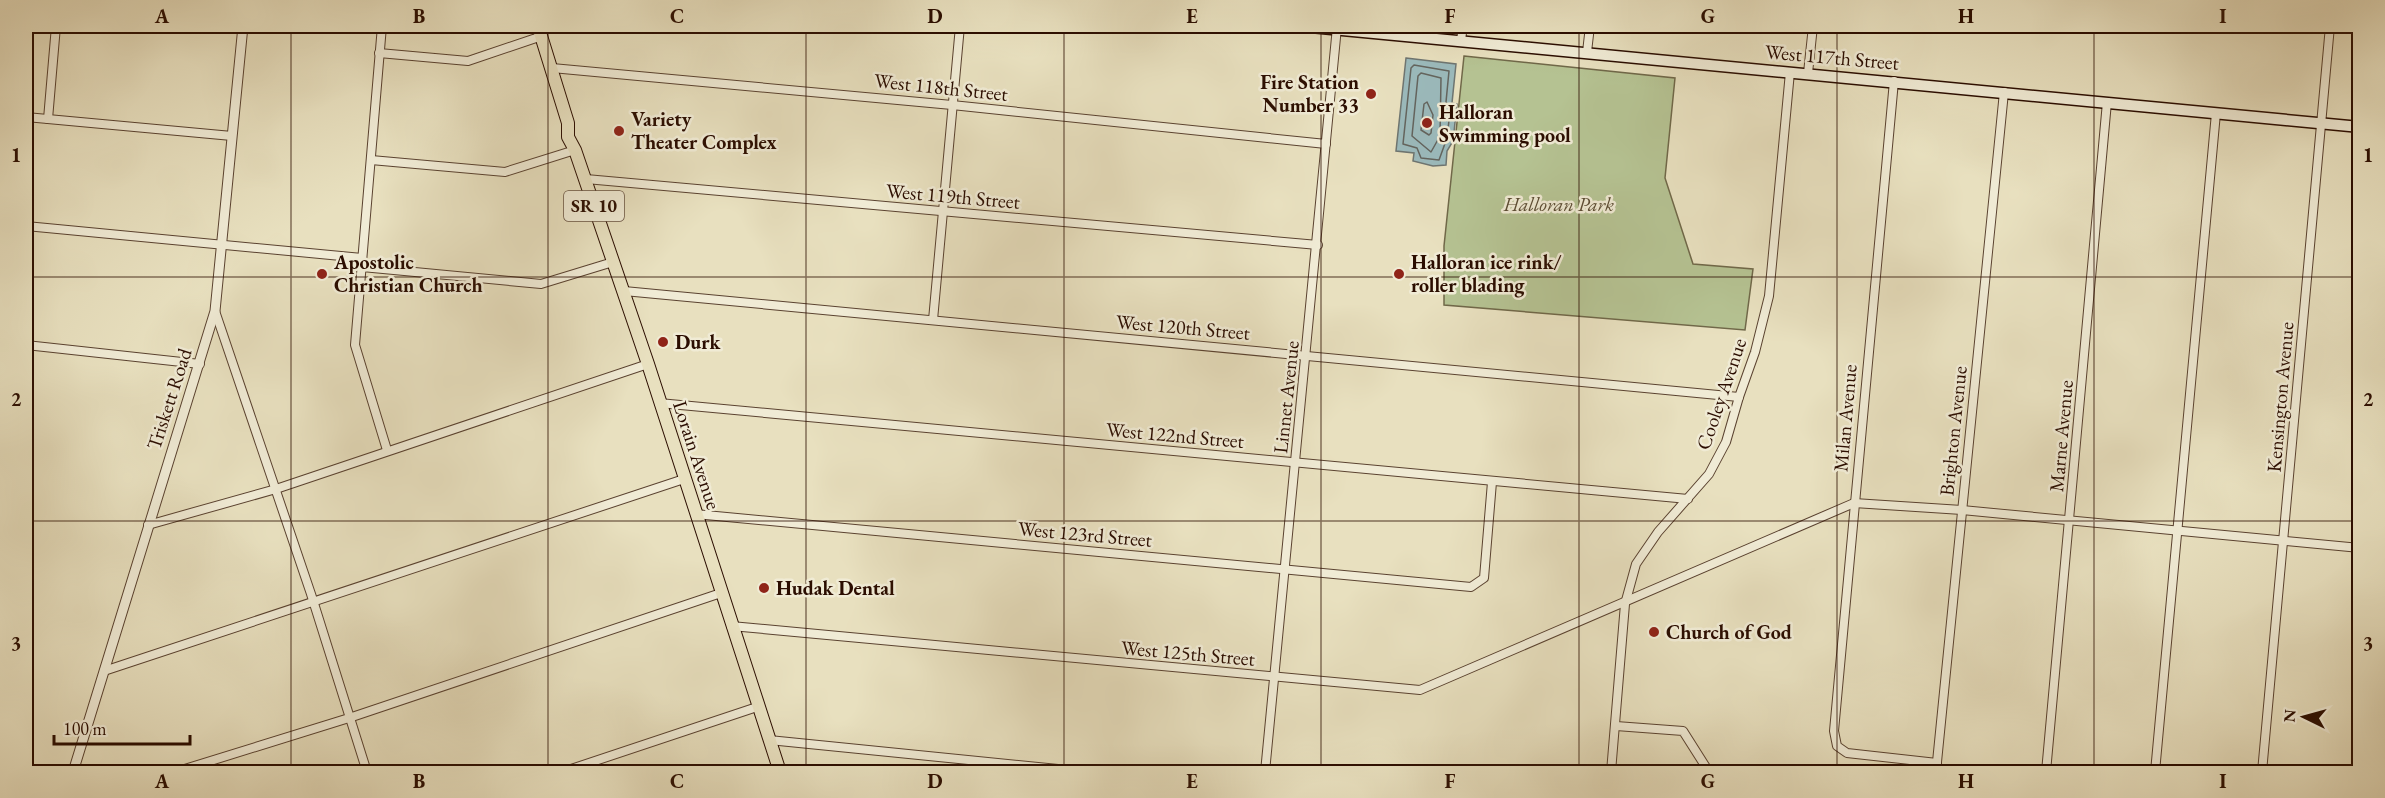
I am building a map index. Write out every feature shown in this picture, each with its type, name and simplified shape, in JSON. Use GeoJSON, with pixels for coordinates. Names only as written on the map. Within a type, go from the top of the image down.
{"type":"FeatureCollection","features":[{"type":"Feature","properties":{"kind":"main road","name":"West 117th Street"},"geometry":{"type":"LineString","coordinates":[[1300,26],[1337,27],[2360,127]]}},
{"type":"Feature","properties":{"kind":"main road","name":"Lorain Avenue"},"geometry":{"type":"LineString","coordinates":[[540,31],[568,123],[568,137],[575,150],[624,291],[780,772]]}},
{"type":"Feature","properties":{"kind":"street"},"geometry":{"type":"LineString","coordinates":[[48,119],[56,26]]}},
{"type":"Feature","properties":{"kind":"street","name":"Triskett Road"},"geometry":{"type":"LineString","coordinates":[[73,772],[215,311],[243,26]]}},
{"type":"Feature","properties":{"kind":"street"},"geometry":{"type":"LineString","coordinates":[[382,26],[355,345],[387,450]]}},
{"type":"Feature","properties":{"kind":"street"},"geometry":{"type":"LineString","coordinates":[[933,320],[960,26]]}},
{"type":"Feature","properties":{"kind":"street"},"geometry":{"type":"LineString","coordinates":[[1461,40],[1463,26]]}},
{"type":"Feature","properties":{"kind":"street"},"geometry":{"type":"LineString","coordinates":[[1587,52],[1590,26]]}},
{"type":"Feature","properties":{"kind":"street"},"geometry":{"type":"LineString","coordinates":[[1808,73],[1813,26]]}},
{"type":"Feature","properties":{"kind":"street","name":"Kensington Avenue"},"geometry":{"type":"LineString","coordinates":[[2262,772],[2330,26]]}},
{"type":"Feature","properties":{"kind":"street","name":"Linnet Avenue"},"geometry":{"type":"LineString","coordinates":[[1265,772],[1318,245],[1337,27]]}},
{"type":"Feature","properties":{"kind":"street"},"geometry":{"type":"LineString","coordinates":[[380,53],[468,61],[540,31]]}},
{"type":"Feature","properties":{"kind":"street","name":"West 118th Street"},"geometry":{"type":"LineString","coordinates":[[552,68],[952,105],[1326,144]]}},
{"type":"Feature","properties":{"kind":"street","name":"Cooley Avenue"},"geometry":{"type":"LineString","coordinates":[[1611,772],[1625,604],[1636,564],[1647,547],[1709,474],[1726,442],[1755,352],[1769,296],[1790,72]]}},
{"type":"Feature","properties":{"kind":"street","name":"Milan Avenue"},"geometry":{"type":"LineString","coordinates":[[1894,81],[1834,731],[1837,746],[1847,753],[1937,763]]}},
{"type":"Feature","properties":{"kind":"street","name":"Brighton Avenue"},"geometry":{"type":"LineString","coordinates":[[1936,772],[2004,92]]}},
{"type":"Feature","properties":{"kind":"street","name":"Marne Avenue"},"geometry":{"type":"LineString","coordinates":[[2046,772],[2108,102]]}},
{"type":"Feature","properties":{"kind":"street"},"geometry":{"type":"LineString","coordinates":[[2154,772],[2216,113]]}},
{"type":"Feature","properties":{"kind":"street"},"geometry":{"type":"LineString","coordinates":[[26,117],[232,136]]}},
{"type":"Feature","properties":{"kind":"street"},"geometry":{"type":"LineString","coordinates":[[371,160],[505,172],[575,150]]}},
{"type":"Feature","properties":{"kind":"street","name":"West 119th Street"},"geometry":{"type":"LineString","coordinates":[[585,179],[1318,245]]}},
{"type":"Feature","properties":{"kind":"street"},"geometry":{"type":"LineString","coordinates":[[26,226],[362,258]]}},
{"type":"Feature","properties":{"kind":"street"},"geometry":{"type":"LineString","coordinates":[[362,267],[541,284],[613,262]]}},
{"type":"Feature","properties":{"kind":"street","name":"West 120th Street"},"geometry":{"type":"LineString","coordinates":[[624,291],[1739,397]]}},
{"type":"Feature","properties":{"kind":"street"},"geometry":{"type":"LineString","coordinates":[[215,311],[314,602],[367,772]]}},
{"type":"Feature","properties":{"kind":"street"},"geometry":{"type":"LineString","coordinates":[[26,345],[200,364]]}},
{"type":"Feature","properties":{"kind":"street"},"geometry":{"type":"LineString","coordinates":[[148,525],[276,489],[648,364]]}},
{"type":"Feature","properties":{"kind":"street","name":"West 122nd Street"},"geometry":{"type":"LineString","coordinates":[[660,403],[1688,499]]}},
{"type":"Feature","properties":{"kind":"street"},"geometry":{"type":"LineString","coordinates":[[104,671],[684,479]]}},
{"type":"Feature","properties":{"kind":"street","name":"West 123rd Street"},"geometry":{"type":"LineString","coordinates":[[695,514],[1471,587],[1484,578],[1492,482]]}},
{"type":"Feature","properties":{"kind":"street"},"geometry":{"type":"LineString","coordinates":[[1854,503],[1962,510],[2360,548]]}},
{"type":"Feature","properties":{"kind":"street","name":"West 125th Street"},"geometry":{"type":"LineString","coordinates":[[731,626],[1420,690],[1625,604],[1854,503]]}},
{"type":"Feature","properties":{"kind":"street"},"geometry":{"type":"LineString","coordinates":[[175,772],[349,718],[721,593]]}},
{"type":"Feature","properties":{"kind":"street"},"geometry":{"type":"LineString","coordinates":[[562,772],[758,707]]}},
{"type":"Feature","properties":{"kind":"street"},"geometry":{"type":"LineString","coordinates":[[1616,726],[1683,732],[1709,772]]}},
{"type":"Feature","properties":{"kind":"street"},"geometry":{"type":"LineString","coordinates":[[769,740],[1088,772]]}},
{"type":"Feature","properties":{"kind":"green space","name":"Halloran Park"},"geometry":{"type":"Polygon","coordinates":[[[1464,56],[1675,78],[1665,178],[1693,264],[1753,269],[1745,330],[1444,305],[1444,246],[1464,56]]]}},
{"type":"Feature","properties":{"kind":"water","name":"Halloran Swimming pool"},"geometry":{"type":"Polygon","coordinates":[[[1406,58],[1456,64],[1452,103],[1457,104],[1453,141],[1447,151],[1446,165],[1433,166],[1413,161],[1414,153],[1396,151],[1406,58]]]}},
{"type":"Feature","properties":{"kind":"place","name":"Fire Station Number 33"},"geometry":{"type":"Point","coordinates":[1371,94]}},
{"type":"Feature","properties":{"kind":"place","name":"Halloran Swimming pool"},"geometry":{"type":"Point","coordinates":[1427,123]}},
{"type":"Feature","properties":{"kind":"place","name":"Variety Theater Complex"},"geometry":{"type":"Point","coordinates":[619,131]}},
{"type":"Feature","properties":{"kind":"place","name":"Apostolic Christian Church"},"geometry":{"type":"Point","coordinates":[322,274]}},
{"type":"Feature","properties":{"kind":"place","name":"Halloran ice rink/ roller blading"},"geometry":{"type":"Point","coordinates":[1399,274]}},
{"type":"Feature","properties":{"kind":"place","name":"Durk"},"geometry":{"type":"Point","coordinates":[663,342]}},
{"type":"Feature","properties":{"kind":"place","name":"Hudak Dental"},"geometry":{"type":"Point","coordinates":[764,588]}},
{"type":"Feature","properties":{"kind":"place","name":"Church of God"},"geometry":{"type":"Point","coordinates":[1654,632]}}]}
